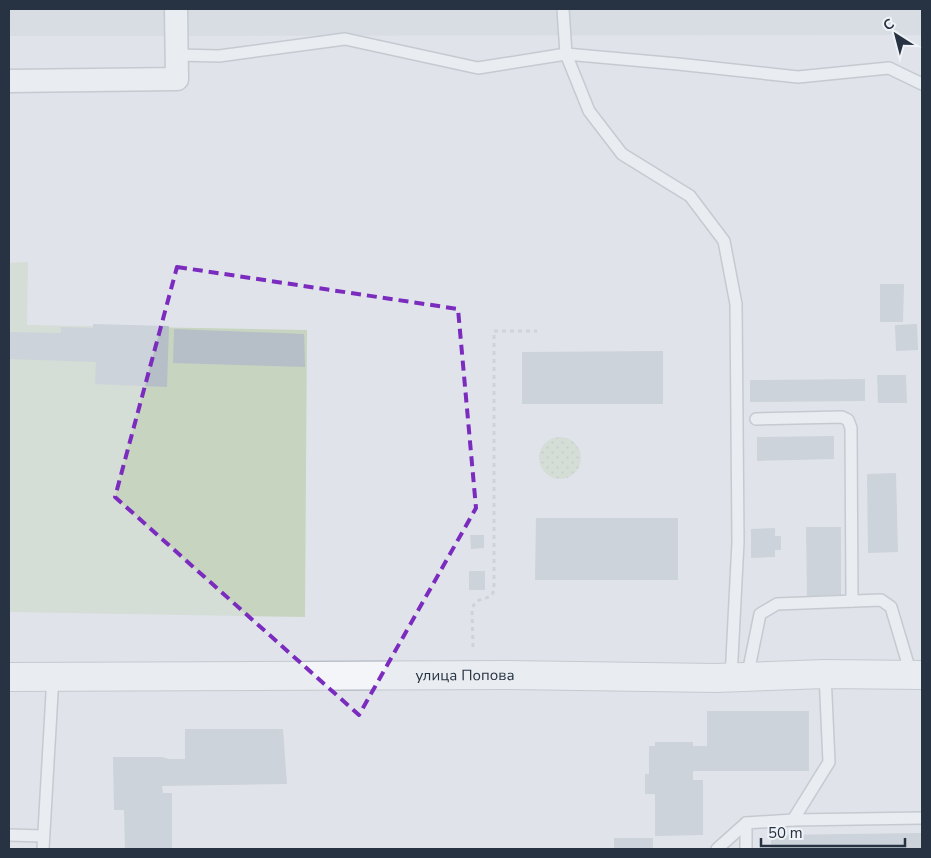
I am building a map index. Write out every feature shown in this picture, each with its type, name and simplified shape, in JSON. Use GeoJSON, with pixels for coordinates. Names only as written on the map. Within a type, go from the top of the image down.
{"type":"FeatureCollection","features":[{"type":"Feature","properties":{"kind":"street"},"geometry":{"type":"LineString","coordinates":[[9,81],[177,79],[176,9]]}},
{"type":"Feature","properties":{"kind":"street","name":"улица Попова"},"geometry":{"type":"LineString","coordinates":[[9,677],[508,675],[739,678],[825,674],[917,675]]}},
{"type":"Feature","properties":{"kind":"lane"},"geometry":{"type":"LineString","coordinates":[[563,9],[566,54],[590,111],[622,154],[690,196],[724,241],[736,304],[739,678]]}},
{"type":"Feature","properties":{"kind":"lane"},"geometry":{"type":"LineString","coordinates":[[176,55],[219,56],[345,40],[478,68],[566,54],[798,77],[889,68],[922,84]]}},
{"type":"Feature","properties":{"kind":"lane"},"geometry":{"type":"LineString","coordinates":[[756,419],[842,417],[848,420],[851,428],[852,601]]}},
{"type":"Feature","properties":{"kind":"lane"},"geometry":{"type":"LineString","coordinates":[[739,678],[760,614],[777,604],[881,600],[891,607],[917,675]]}},
{"type":"Feature","properties":{"kind":"lane"},"geometry":{"type":"LineString","coordinates":[[793,820],[829,762],[825,674]]}},
{"type":"Feature","properties":{"kind":"lane"},"geometry":{"type":"LineString","coordinates":[[43,849],[53,676]]}},
{"type":"Feature","properties":{"kind":"lane"},"geometry":{"type":"LineString","coordinates":[[717,849],[746,823],[793,820],[922,818]]}},
{"type":"Feature","properties":{"kind":"lane"},"geometry":{"type":"LineString","coordinates":[[746,823],[746,849]]}},
{"type":"Feature","properties":{"kind":"lane"},"geometry":{"type":"LineString","coordinates":[[9,835],[43,836]]}},
{"type":"Feature","properties":{"kind":"path"},"geometry":{"type":"LineString","coordinates":[[473,648],[472,610],[474,604],[478,600],[488,598],[494,590],[494,332],[536,331]]}},
{"type":"Feature","properties":{"kind":"highlighted area"},"geometry":{"type":"Polygon","coordinates":[[[177,267],[458,309],[476,508],[359,715],[115,497],[177,267]]]}},
{"type":"Feature","properties":{"kind":"shaded area"},"geometry":{"type":"Polygon","coordinates":[[[9,9],[922,9],[922,35],[9,36],[9,9]]]}},
{"type":"Feature","properties":{"kind":"green space"},"geometry":{"type":"Polygon","coordinates":[[[28,262],[27,325],[307,330],[305,617],[9,612],[9,263],[28,262]]]}},
{"type":"Feature","properties":{"kind":"green space"},"geometry":{"type":"Polygon","coordinates":[[[560,437],[575,443],[581,458],[575,473],[560,479],[545,473],[539,458],[545,443],[560,437]]]}},
{"type":"Feature","properties":{"kind":"building"},"geometry":{"type":"Polygon","coordinates":[[[880,284],[904,284],[903,322],[880,322],[880,284]]]}},
{"type":"Feature","properties":{"kind":"building"},"geometry":{"type":"Polygon","coordinates":[[[93,324],[169,326],[167,387],[95,384],[96,362],[9,359],[9,332],[61,333],[61,327],[93,328],[93,324]]]}},
{"type":"Feature","properties":{"kind":"building"},"geometry":{"type":"Polygon","coordinates":[[[917,324],[918,350],[896,351],[895,325],[917,324]]]}},
{"type":"Feature","properties":{"kind":"building"},"geometry":{"type":"Polygon","coordinates":[[[174,329],[304,334],[305,367],[173,363],[174,329]]]}},
{"type":"Feature","properties":{"kind":"building"},"geometry":{"type":"Polygon","coordinates":[[[663,351],[663,404],[522,404],[522,352],[663,351]]]}},
{"type":"Feature","properties":{"kind":"building"},"geometry":{"type":"Polygon","coordinates":[[[877,375],[906,375],[907,403],[878,403],[877,375]]]}},
{"type":"Feature","properties":{"kind":"building"},"geometry":{"type":"Polygon","coordinates":[[[865,379],[865,401],[750,402],[750,380],[865,379]]]}},
{"type":"Feature","properties":{"kind":"building"},"geometry":{"type":"Polygon","coordinates":[[[834,436],[834,459],[757,461],[757,437],[834,436]]]}},
{"type":"Feature","properties":{"kind":"building"},"geometry":{"type":"Polygon","coordinates":[[[896,473],[898,552],[868,553],[867,474],[896,473]]]}},
{"type":"Feature","properties":{"kind":"building"},"geometry":{"type":"Polygon","coordinates":[[[536,518],[678,518],[678,580],[535,580],[536,518]]]}},
{"type":"Feature","properties":{"kind":"building"},"geometry":{"type":"Polygon","coordinates":[[[806,527],[841,527],[841,599],[807,600],[806,527]]]}},
{"type":"Feature","properties":{"kind":"building"},"geometry":{"type":"Polygon","coordinates":[[[775,528],[775,536],[781,536],[781,550],[775,550],[775,557],[751,558],[751,529],[775,528]]]}},
{"type":"Feature","properties":{"kind":"building"},"geometry":{"type":"Polygon","coordinates":[[[470,535],[484,535],[484,548],[471,549],[470,535]]]}},
{"type":"Feature","properties":{"kind":"building"},"geometry":{"type":"Polygon","coordinates":[[[469,571],[485,571],[485,590],[469,590],[469,571]]]}},
{"type":"Feature","properties":{"kind":"building"},"geometry":{"type":"Polygon","coordinates":[[[707,711],[809,711],[809,771],[693,771],[693,780],[703,780],[703,835],[655,836],[655,794],[645,794],[645,774],[649,774],[649,746],[655,746],[655,742],[693,742],[693,746],[707,746],[707,711]]]}},
{"type":"Feature","properties":{"kind":"building"},"geometry":{"type":"Polygon","coordinates":[[[185,729],[283,729],[287,784],[162,786],[163,793],[172,793],[172,849],[125,849],[124,810],[114,810],[113,757],[185,759],[185,729]]]}},
{"type":"Feature","properties":{"kind":"building"},"geometry":{"type":"Polygon","coordinates":[[[922,833],[922,849],[771,849],[771,835],[922,833]]]}},
{"type":"Feature","properties":{"kind":"building"},"geometry":{"type":"Polygon","coordinates":[[[614,838],[653,838],[653,849],[614,849],[614,838]]]}}]}
